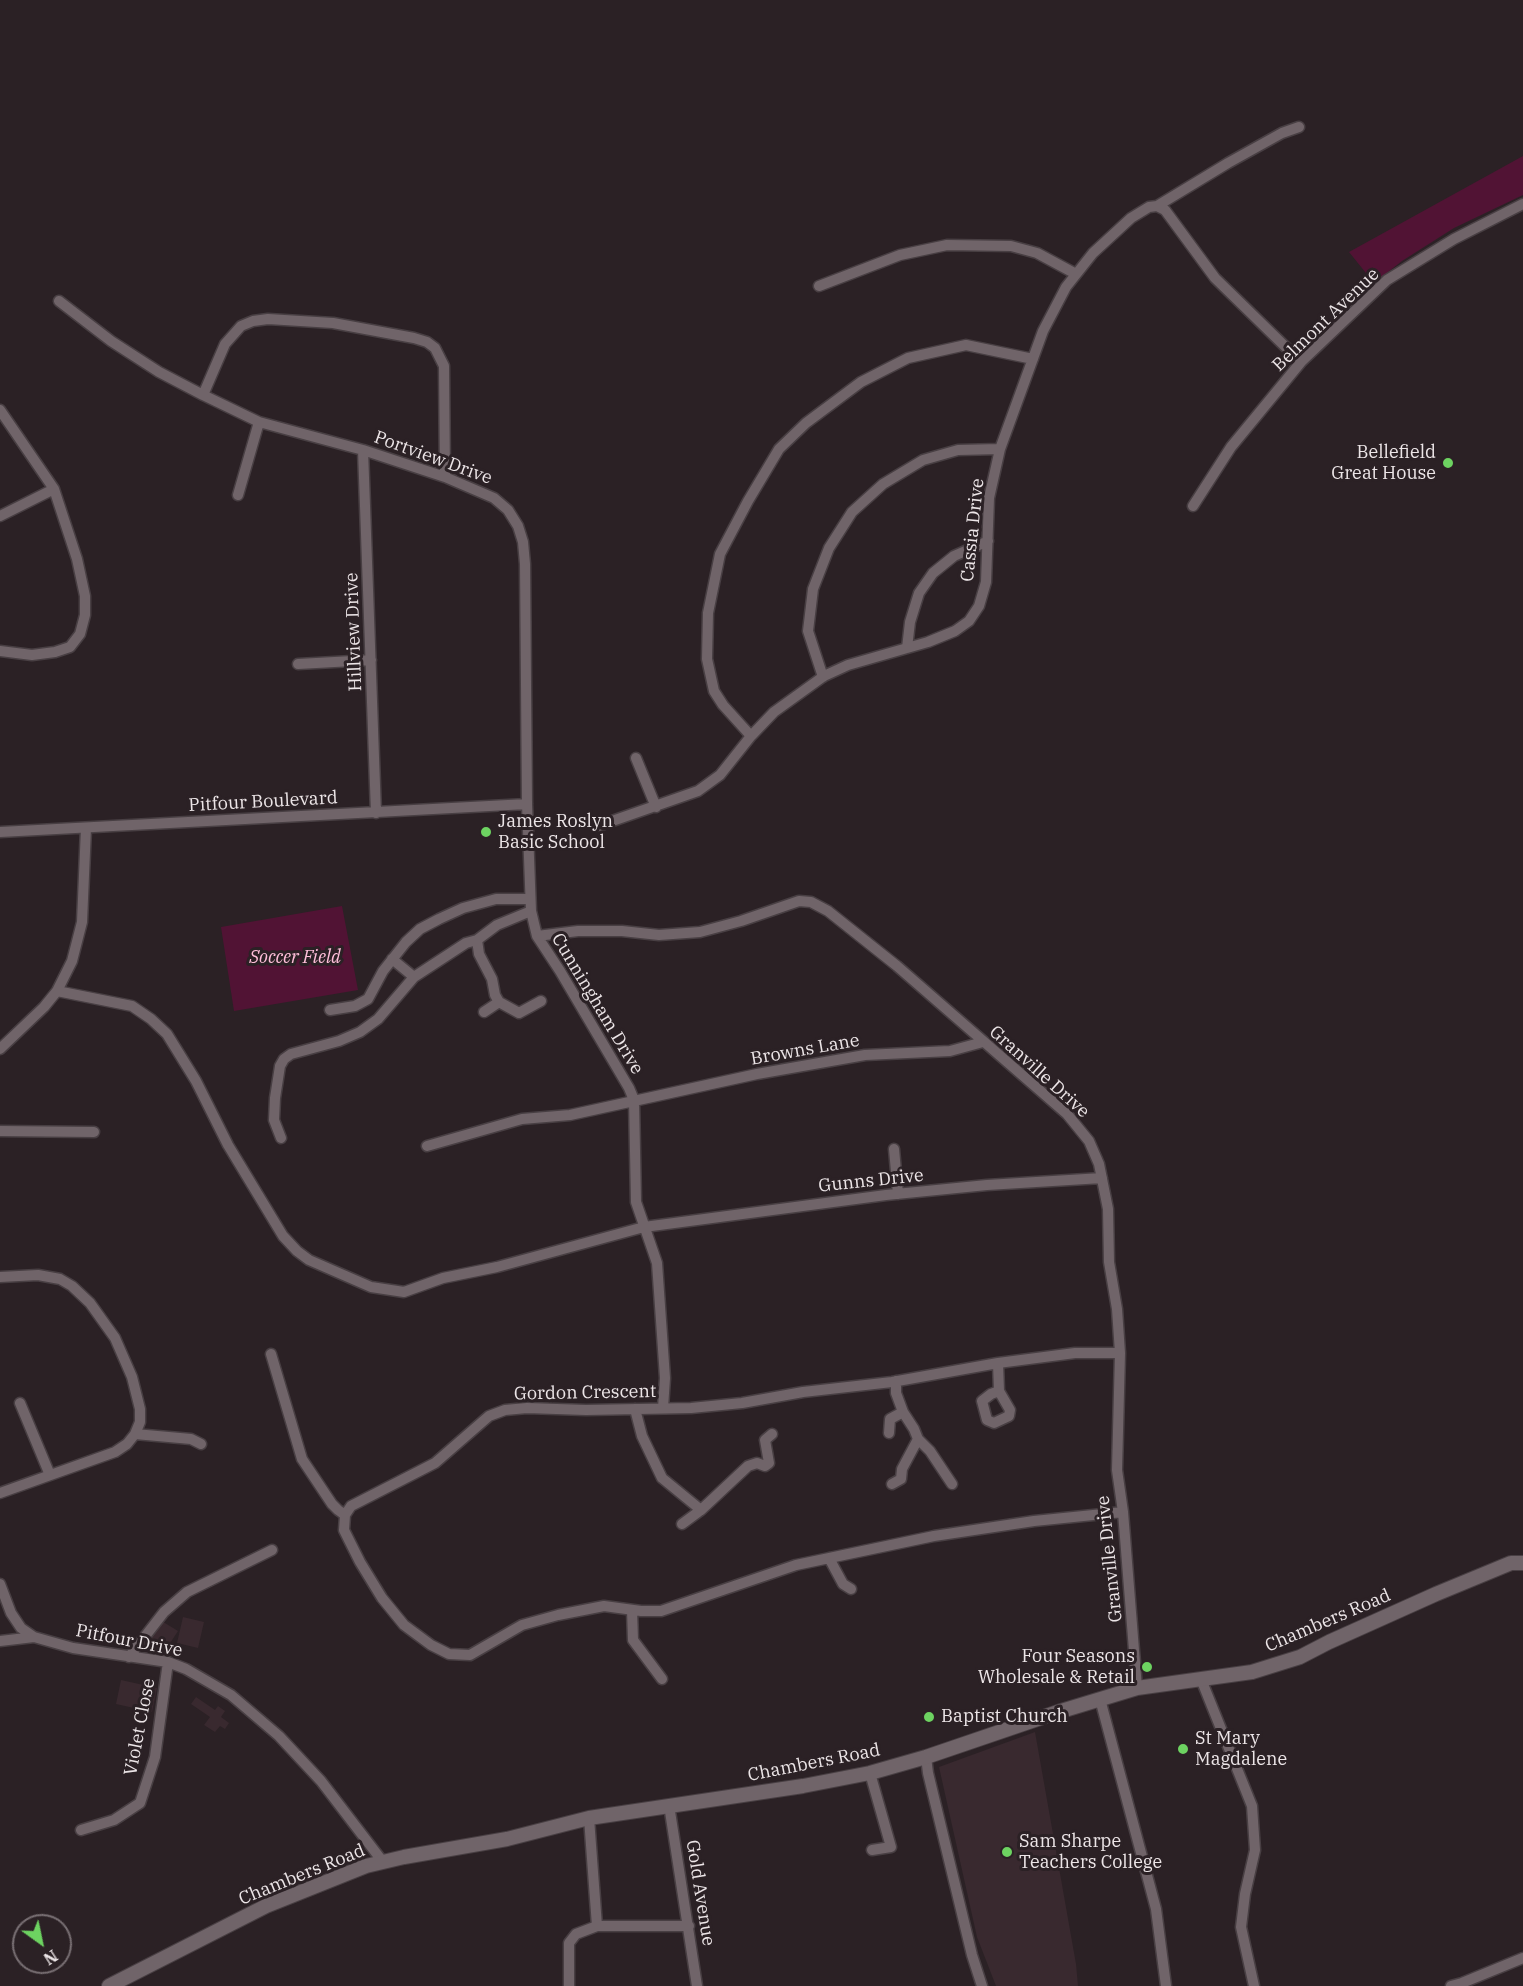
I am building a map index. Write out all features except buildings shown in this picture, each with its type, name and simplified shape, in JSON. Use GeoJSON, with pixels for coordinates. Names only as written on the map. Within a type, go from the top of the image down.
{"type":"FeatureCollection","features":[{"type":"Feature","properties":{"kind":"street","name":"Cassia Drive"},"geometry":{"type":"LineString","coordinates":[[598,826],[698,791],[720,775],[751,736],[774,712],[823,677],[848,665],[928,642],[955,631],[969,621],[979,606],[986,582],[989,498],[1000,449],[1043,331],[1066,287],[1093,254],[1131,218],[1149,207],[1157,206],[1282,133],[1299,127]]}},
{"type":"Feature","properties":{"kind":"street","name":"Belmont Avenue"},"geometry":{"type":"LineString","coordinates":[[1193,506],[1231,447],[1301,363],[1387,280],[1454,238],[1523,204]]}},
{"type":"Feature","properties":{"kind":"street"},"geometry":{"type":"LineString","coordinates":[[1157,206],[1165,210],[1215,278],[1301,363]]}},
{"type":"Feature","properties":{"kind":"street"},"geometry":{"type":"LineString","coordinates":[[819,286],[900,255],[947,245],[1011,246],[1038,253],[1076,274]]}},
{"type":"Feature","properties":{"kind":"street","name":"Portview Drive"},"geometry":{"type":"LineString","coordinates":[[59,301],[111,341],[159,372],[259,422],[363,450],[445,477],[494,498],[508,510],[518,526],[523,542],[525,564],[530,899],[537,936]]}},
{"type":"Feature","properties":{"kind":"street"},"geometry":{"type":"LineString","coordinates":[[203,395],[225,344],[241,326],[253,321],[268,319],[333,323],[427,342],[435,348],[444,366],[445,477]]}},
{"type":"Feature","properties":{"kind":"street"},"geometry":{"type":"LineString","coordinates":[[751,736],[723,705],[714,691],[707,659],[708,613],[720,554],[779,449],[806,423],[861,382],[908,358],[966,345],[1033,359]]}},
{"type":"Feature","properties":{"kind":"street"},"geometry":{"type":"LineString","coordinates":[[0,410],[54,489],[69,529],[85,596],[85,615],[80,634],[70,647],[55,652],[32,655],[0,651]]}},
{"type":"Feature","properties":{"kind":"street"},"geometry":{"type":"LineString","coordinates":[[238,495],[259,422]]}},
{"type":"Feature","properties":{"kind":"street"},"geometry":{"type":"LineString","coordinates":[[823,677],[808,632],[813,589],[829,548],[852,512],[883,484],[923,460],[958,450],[1000,449]]}},
{"type":"Feature","properties":{"kind":"street","name":"Hillview Drive"},"geometry":{"type":"LineString","coordinates":[[363,450],[376,813]]}},
{"type":"Feature","properties":{"kind":"street"},"geometry":{"type":"LineString","coordinates":[[0,516],[54,489]]}},
{"type":"Feature","properties":{"kind":"street"},"geometry":{"type":"LineString","coordinates":[[907,648],[910,622],[919,593],[933,573],[954,556],[988,541]]}},
{"type":"Feature","properties":{"kind":"street"},"geometry":{"type":"LineString","coordinates":[[298,664],[371,660]]}},
{"type":"Feature","properties":{"kind":"street"},"geometry":{"type":"LineString","coordinates":[[636,758],[656,807]]}},
{"type":"Feature","properties":{"kind":"street","name":"Pitfour Boulevard"},"geometry":{"type":"LineString","coordinates":[[0,832],[527,804]]}},
{"type":"Feature","properties":{"kind":"street"},"geometry":{"type":"LineString","coordinates":[[0,1049],[44,1007],[57,991],[72,962],[82,922],[86,828]]}},
{"type":"Feature","properties":{"kind":"street"},"geometry":{"type":"LineString","coordinates":[[330,1010],[355,1006],[368,999],[392,958],[420,929],[463,908],[496,899],[530,899]]}},
{"type":"Feature","properties":{"kind":"street","name":"Granville Drive"},"geometry":{"type":"LineString","coordinates":[[537,936],[578,931],[622,931],[659,935],[700,932],[799,901],[811,902],[828,911],[897,966],[1066,1114],[1089,1141],[1099,1164],[1108,1209],[1109,1262],[1117,1309],[1120,1353],[1117,1470],[1123,1512],[1137,1689]]}},
{"type":"Feature","properties":{"kind":"street"},"geometry":{"type":"LineString","coordinates":[[281,1138],[274,1120],[280,1066],[284,1059],[291,1054],[339,1041],[360,1032],[378,1019],[414,977],[466,943],[477,940],[497,925],[531,911]]}},
{"type":"Feature","properties":{"kind":"street","name":"Cunningham Drive"},"geometry":{"type":"LineString","coordinates":[[537,936],[560,971],[634,1100],[636,1202],[657,1263],[665,1378],[663,1408]]}},
{"type":"Feature","properties":{"kind":"street"},"geometry":{"type":"LineString","coordinates":[[477,940],[479,954],[492,979],[495,995],[500,1002],[519,1013],[541,1000]]}},
{"type":"Feature","properties":{"kind":"street"},"geometry":{"type":"LineString","coordinates":[[392,958],[414,977]]}},
{"type":"Feature","properties":{"kind":"street","name":"Gunns Drive"},"geometry":{"type":"LineString","coordinates":[[57,991],[132,1006],[167,1034],[196,1081],[228,1145],[284,1236],[297,1251],[309,1260],[371,1287],[404,1292],[443,1278],[497,1267],[644,1227],[898,1194],[987,1185],[1102,1178]]}},
{"type":"Feature","properties":{"kind":"street"},"geometry":{"type":"LineString","coordinates":[[484,1012],[500,1002]]}},
{"type":"Feature","properties":{"kind":"street","name":"Browns Lane"},"geometry":{"type":"LineString","coordinates":[[427,1146],[522,1119],[570,1115],[757,1074],[854,1057],[950,1051],[983,1042]]}},
{"type":"Feature","properties":{"kind":"street"},"geometry":{"type":"LineString","coordinates":[[0,1131],[94,1132]]}},
{"type":"Feature","properties":{"kind":"street"},"geometry":{"type":"LineString","coordinates":[[894,1149],[898,1194]]}},
{"type":"Feature","properties":{"kind":"street"},"geometry":{"type":"LineString","coordinates":[[0,1277],[39,1275],[60,1279],[72,1286],[90,1303],[115,1338],[132,1377],[140,1409],[140,1422],[135,1434],[127,1444],[115,1452],[0,1493]]}},
{"type":"Feature","properties":{"kind":"street","name":"Gordon Crescent"},"geometry":{"type":"LineString","coordinates":[[345,1515],[351,1506],[435,1463],[489,1416],[505,1410],[527,1408],[635,1409],[742,1403],[803,1392],[896,1381],[998,1363],[1075,1353],[1120,1353]]}},
{"type":"Feature","properties":{"kind":"street"},"geometry":{"type":"LineString","coordinates":[[271,1354],[302,1459],[332,1504],[345,1515],[344,1530],[360,1562],[382,1598],[404,1625],[431,1645],[449,1654],[470,1655],[522,1625],[558,1615],[604,1606],[661,1611],[796,1565],[934,1536],[1034,1521],[1123,1512]]}},
{"type":"Feature","properties":{"kind":"street"},"geometry":{"type":"LineString","coordinates":[[998,1363],[999,1391]]}},
{"type":"Feature","properties":{"kind":"street"},"geometry":{"type":"LineString","coordinates":[[896,1381],[896,1393],[903,1412],[918,1439],[930,1451],[952,1484]]}},
{"type":"Feature","properties":{"kind":"street"},"geometry":{"type":"LineString","coordinates":[[20,1403],[50,1476]]}},
{"type":"Feature","properties":{"kind":"street"},"geometry":{"type":"LineString","coordinates":[[635,1409],[642,1436],[662,1478],[701,1510]]}},
{"type":"Feature","properties":{"kind":"street"},"geometry":{"type":"LineString","coordinates":[[889,1433],[890,1419],[903,1412]]}},
{"type":"Feature","properties":{"kind":"street"},"geometry":{"type":"LineString","coordinates":[[135,1434],[190,1439],[201,1444]]}},
{"type":"Feature","properties":{"kind":"street"},"geometry":{"type":"LineString","coordinates":[[682,1524],[701,1510],[748,1466],[758,1463],[765,1466],[769,1463],[765,1440],[772,1434]]}},
{"type":"Feature","properties":{"kind":"street"},"geometry":{"type":"LineString","coordinates":[[892,1484],[901,1479],[903,1469],[918,1439]]}},
{"type":"Feature","properties":{"kind":"street"},"geometry":{"type":"LineString","coordinates":[[129,1657],[164,1612],[187,1592],[272,1550]]}},
{"type":"Feature","properties":{"kind":"street"},"geometry":{"type":"LineString","coordinates":[[830,1558],[843,1584],[851,1589]]}},
{"type":"Feature","properties":{"kind":"street","name":"Chambers Road"},"geometry":{"type":"LineString","coordinates":[[109,1986],[266,1906],[366,1866],[507,1839],[589,1818],[803,1786],[870,1773],[1137,1689],[1252,1672],[1300,1657],[1329,1642],[1511,1563],[1523,1563]]}},
{"type":"Feature","properties":{"kind":"street","name":"Pitfour Drive"},"geometry":{"type":"LineString","coordinates":[[0,1584],[11,1614],[21,1628],[34,1637],[73,1648],[168,1662],[186,1669],[231,1695],[279,1736],[321,1781],[383,1862]]}},
{"type":"Feature","properties":{"kind":"street"},"geometry":{"type":"LineString","coordinates":[[632,1610],[633,1640],[662,1679]]}},
{"type":"Feature","properties":{"kind":"street"},"geometry":{"type":"LineString","coordinates":[[0,1641],[34,1637]]}},
{"type":"Feature","properties":{"kind":"street","name":"Violet Close"},"geometry":{"type":"LineString","coordinates":[[81,1830],[114,1820],[140,1803],[155,1757],[168,1662]]}},
{"type":"Feature","properties":{"kind":"street"},"geometry":{"type":"LineString","coordinates":[[1201,1679],[1252,1806],[1255,1850],[1245,1894],[1242,1927],[1254,1986]]}},
{"type":"Feature","properties":{"kind":"street"},"geometry":{"type":"LineString","coordinates":[[1100,1699],[1156,1908],[1166,1986]]}},
{"type":"Feature","properties":{"kind":"street"},"geometry":{"type":"LineString","coordinates":[[926,1757],[927,1773],[966,1932],[982,1986]]}},
{"type":"Feature","properties":{"kind":"street"},"geometry":{"type":"LineString","coordinates":[[870,1773],[891,1847],[872,1850]]}},
{"type":"Feature","properties":{"kind":"street","name":"Gold Avenue"},"geometry":{"type":"LineString","coordinates":[[669,1805],[697,1986]]}},
{"type":"Feature","properties":{"kind":"street"},"geometry":{"type":"LineString","coordinates":[[589,1818],[597,1926]]}},
{"type":"Feature","properties":{"kind":"street"},"geometry":{"type":"LineString","coordinates":[[569,1986],[569,1943],[576,1934],[597,1926],[689,1926]]}},
{"type":"Feature","properties":{"kind":"street"},"geometry":{"type":"LineString","coordinates":[[1451,1986],[1523,1958]]}},
{"type":"Feature","properties":{"kind":"shaded area"},"geometry":{"type":"Polygon","coordinates":[[[183,1617],[204,1622],[198,1648],[177,1643],[183,1617]]]}},
{"type":"Feature","properties":{"kind":"shaded area"},"geometry":{"type":"Polygon","coordinates":[[[160,1620],[178,1631],[163,1654],[145,1643],[160,1620]]]}},
{"type":"Feature","properties":{"kind":"shaded area"},"geometry":{"type":"Polygon","coordinates":[[[121,1680],[157,1688],[152,1712],[116,1704],[121,1680]]]}},
{"type":"Feature","properties":{"kind":"shaded area"},"geometry":{"type":"Polygon","coordinates":[[[196,1697],[215,1710],[218,1706],[225,1711],[221,1717],[229,1723],[225,1729],[220,1726],[215,1732],[204,1725],[210,1717],[191,1704],[196,1697]]]}},
{"type":"Feature","properties":{"kind":"shaded area","name":"Sam Sharpe Teachers College"},"geometry":{"type":"Polygon","coordinates":[[[1035,1732],[1078,1986],[996,1986],[977,1937],[939,1767],[1035,1732]]]}},
{"type":"Feature","properties":{"kind":"green space"},"geometry":{"type":"Polygon","coordinates":[[[1523,156],[1523,195],[1454,228],[1402,261],[1374,283],[1349,252],[1523,156]]]}},
{"type":"Feature","properties":{"kind":"green space","name":"Soccer Field"},"geometry":{"type":"Polygon","coordinates":[[[342,906],[358,990],[234,1011],[221,927],[342,906]]]}},
{"type":"Feature","properties":{"kind":"place","name":"Bellefield Great House"},"geometry":{"type":"Point","coordinates":[1448,463]}},
{"type":"Feature","properties":{"kind":"place","name":"James Roslyn Basic School"},"geometry":{"type":"Point","coordinates":[486,832]}},
{"type":"Feature","properties":{"kind":"place","name":"Four Seasons Wholesale & Retail"},"geometry":{"type":"Point","coordinates":[1147,1667]}},
{"type":"Feature","properties":{"kind":"place","name":"Baptist Church"},"geometry":{"type":"Point","coordinates":[929,1717]}},
{"type":"Feature","properties":{"kind":"place","name":"St Mary Magdalene"},"geometry":{"type":"Point","coordinates":[1183,1749]}},
{"type":"Feature","properties":{"kind":"place","name":"Sam Sharpe Teachers College"},"geometry":{"type":"Point","coordinates":[1007,1852]}}]}
